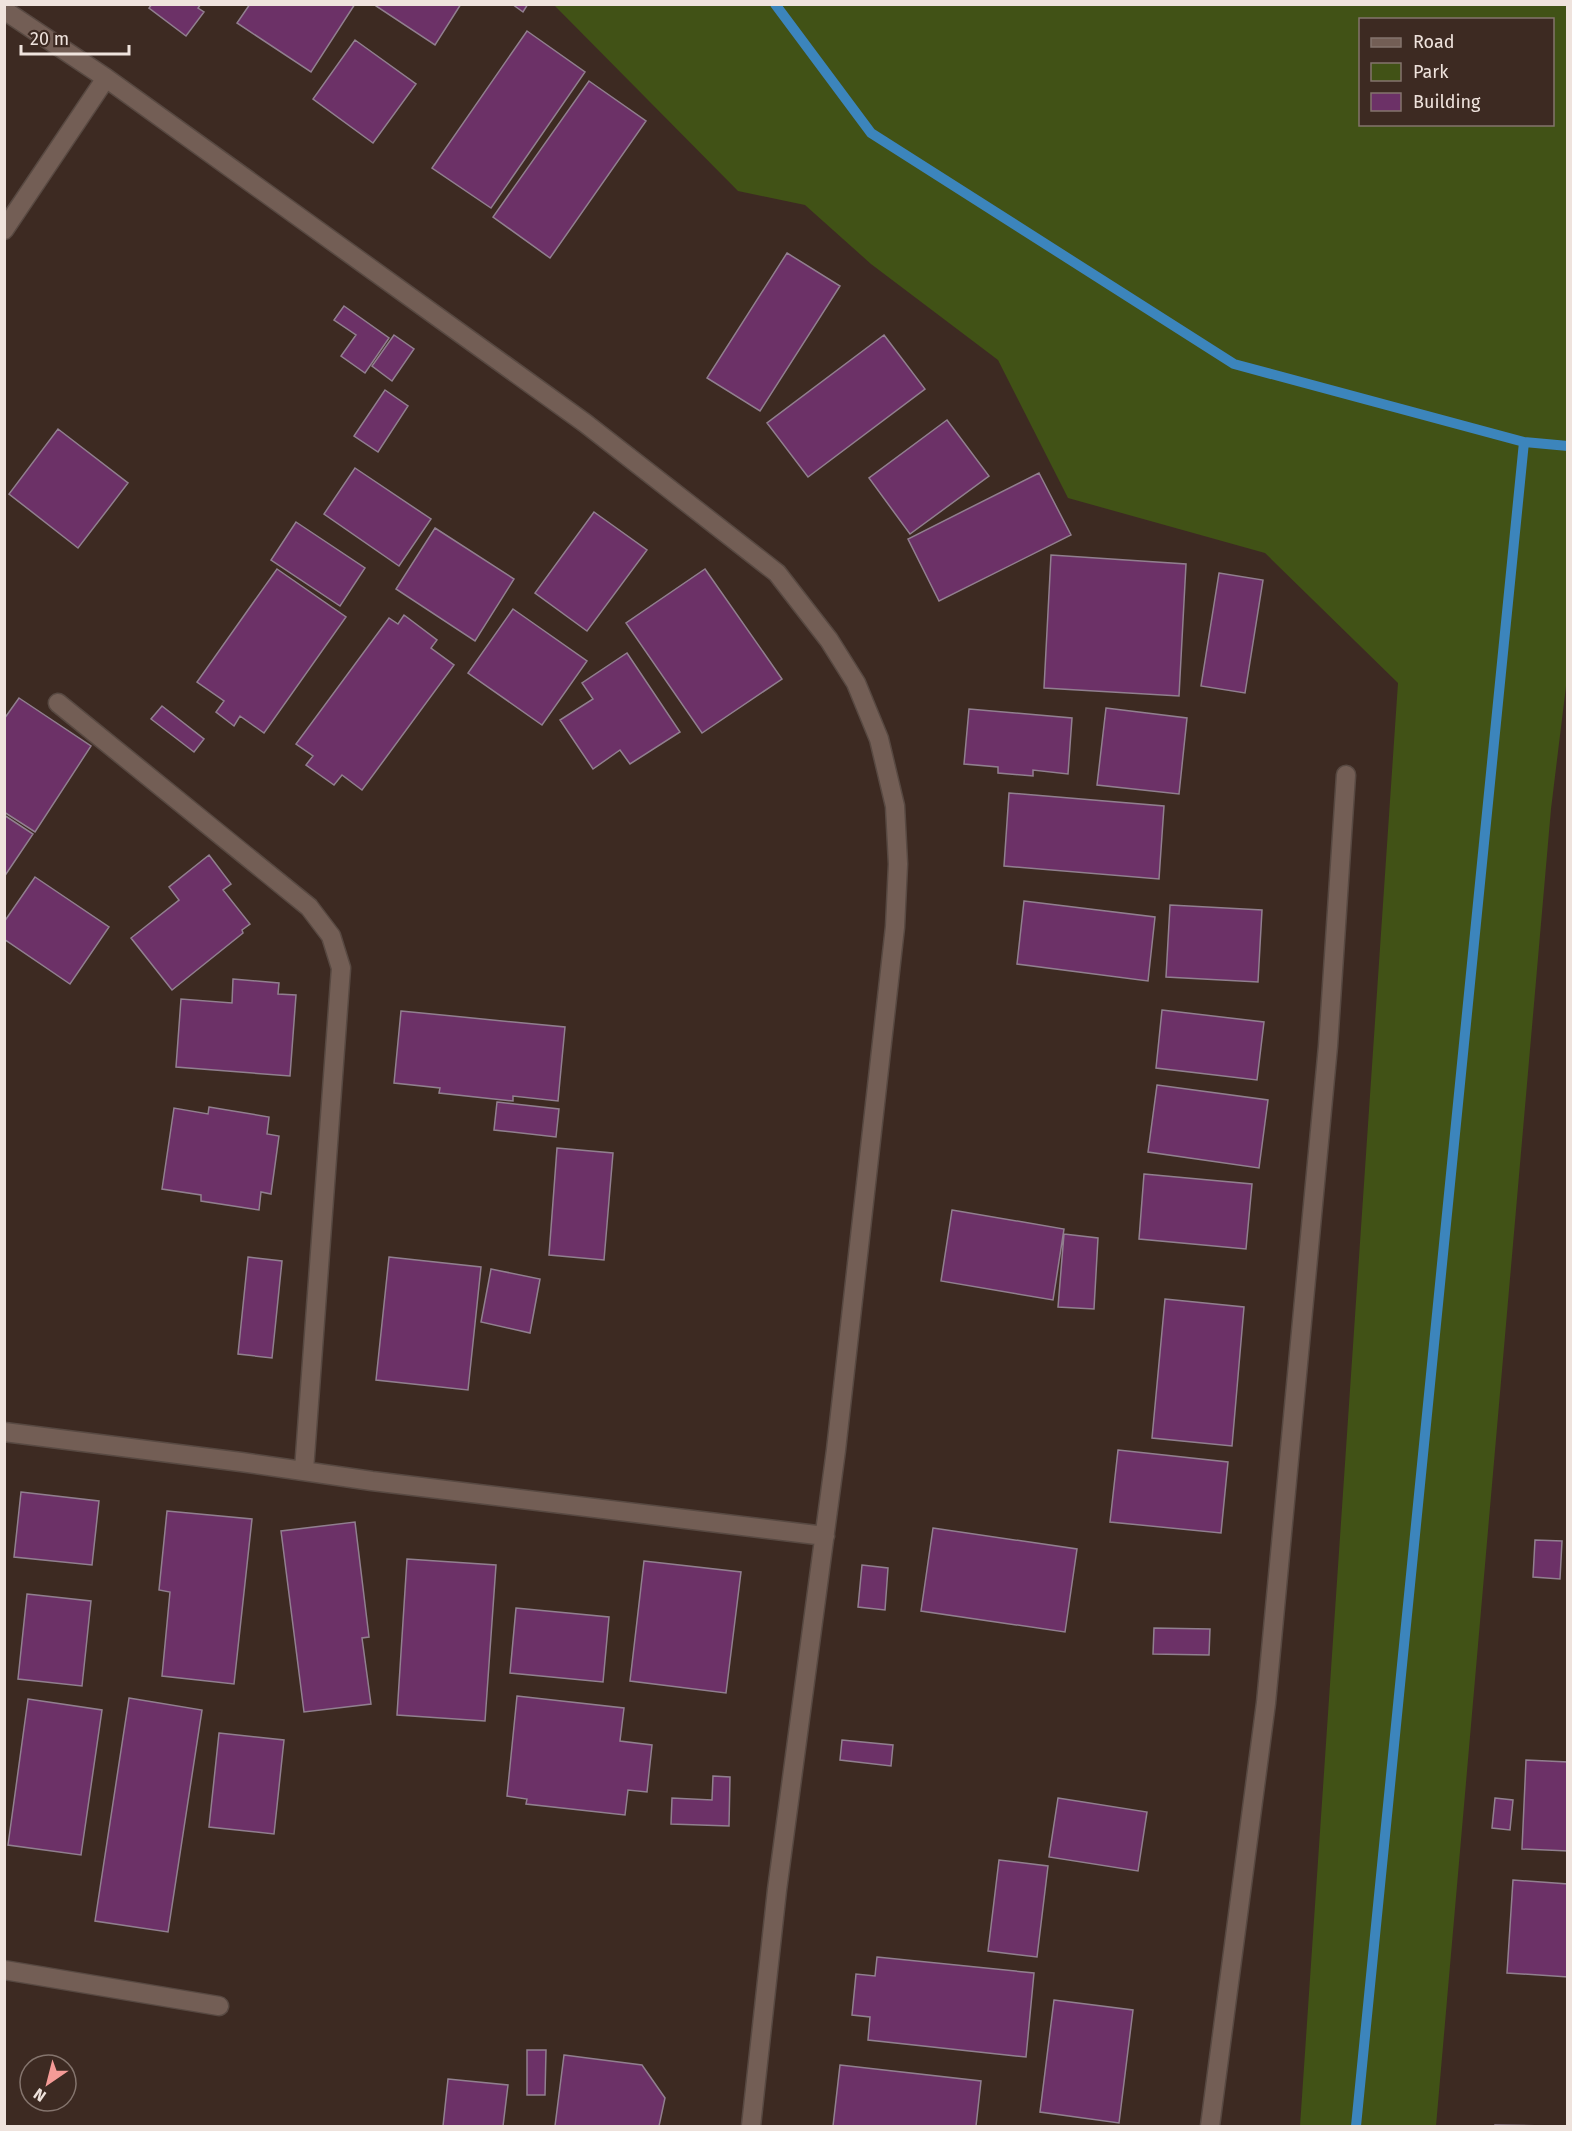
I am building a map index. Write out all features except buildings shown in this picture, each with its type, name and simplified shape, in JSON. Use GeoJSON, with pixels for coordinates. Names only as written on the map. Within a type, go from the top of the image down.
{"type":"FeatureCollection","features":[{"type":"Feature","properties":{"kind":"street"},"geometry":{"type":"LineString","coordinates":[[4,10],[106,78],[585,423],[777,573],[829,640],[856,683],[879,739],[895,806],[898,864],[895,927],[825,1536],[777,1890],[751,2127]]}},
{"type":"Feature","properties":{"kind":"street"},"geometry":{"type":"LineString","coordinates":[[4,230],[106,78]]}},
{"type":"Feature","properties":{"kind":"street"},"geometry":{"type":"LineString","coordinates":[[58,703],[309,907],[332,936],[341,968],[303,1470]]}},
{"type":"Feature","properties":{"kind":"street"},"geometry":{"type":"LineString","coordinates":[[1210,2127],[1266,1703],[1328,1046],[1346,775]]}},
{"type":"Feature","properties":{"kind":"street"},"geometry":{"type":"LineString","coordinates":[[4,1432],[372,1481],[825,1536]]}},
{"type":"Feature","properties":{"kind":"street"},"geometry":{"type":"LineString","coordinates":[[4,1970],[219,2006]]}},
{"type":"Feature","properties":{"kind":"green space"},"geometry":{"type":"Polygon","coordinates":[[[554,5],[1567,5],[1568,670],[1551,809],[1436,2126],[1300,2126],[1398,683],[1265,553],[1068,498],[998,360],[871,264],[805,205],[738,191],[554,5]]]}},
{"type":"Feature","properties":{"kind":"waterway"},"geometry":{"type":"LineString","coordinates":[[775,4],[871,133],[1234,364],[1524,442],[1568,446]]}},
{"type":"Feature","properties":{"kind":"waterway"},"geometry":{"type":"LineString","coordinates":[[1356,2126],[1524,442]]}}]}
